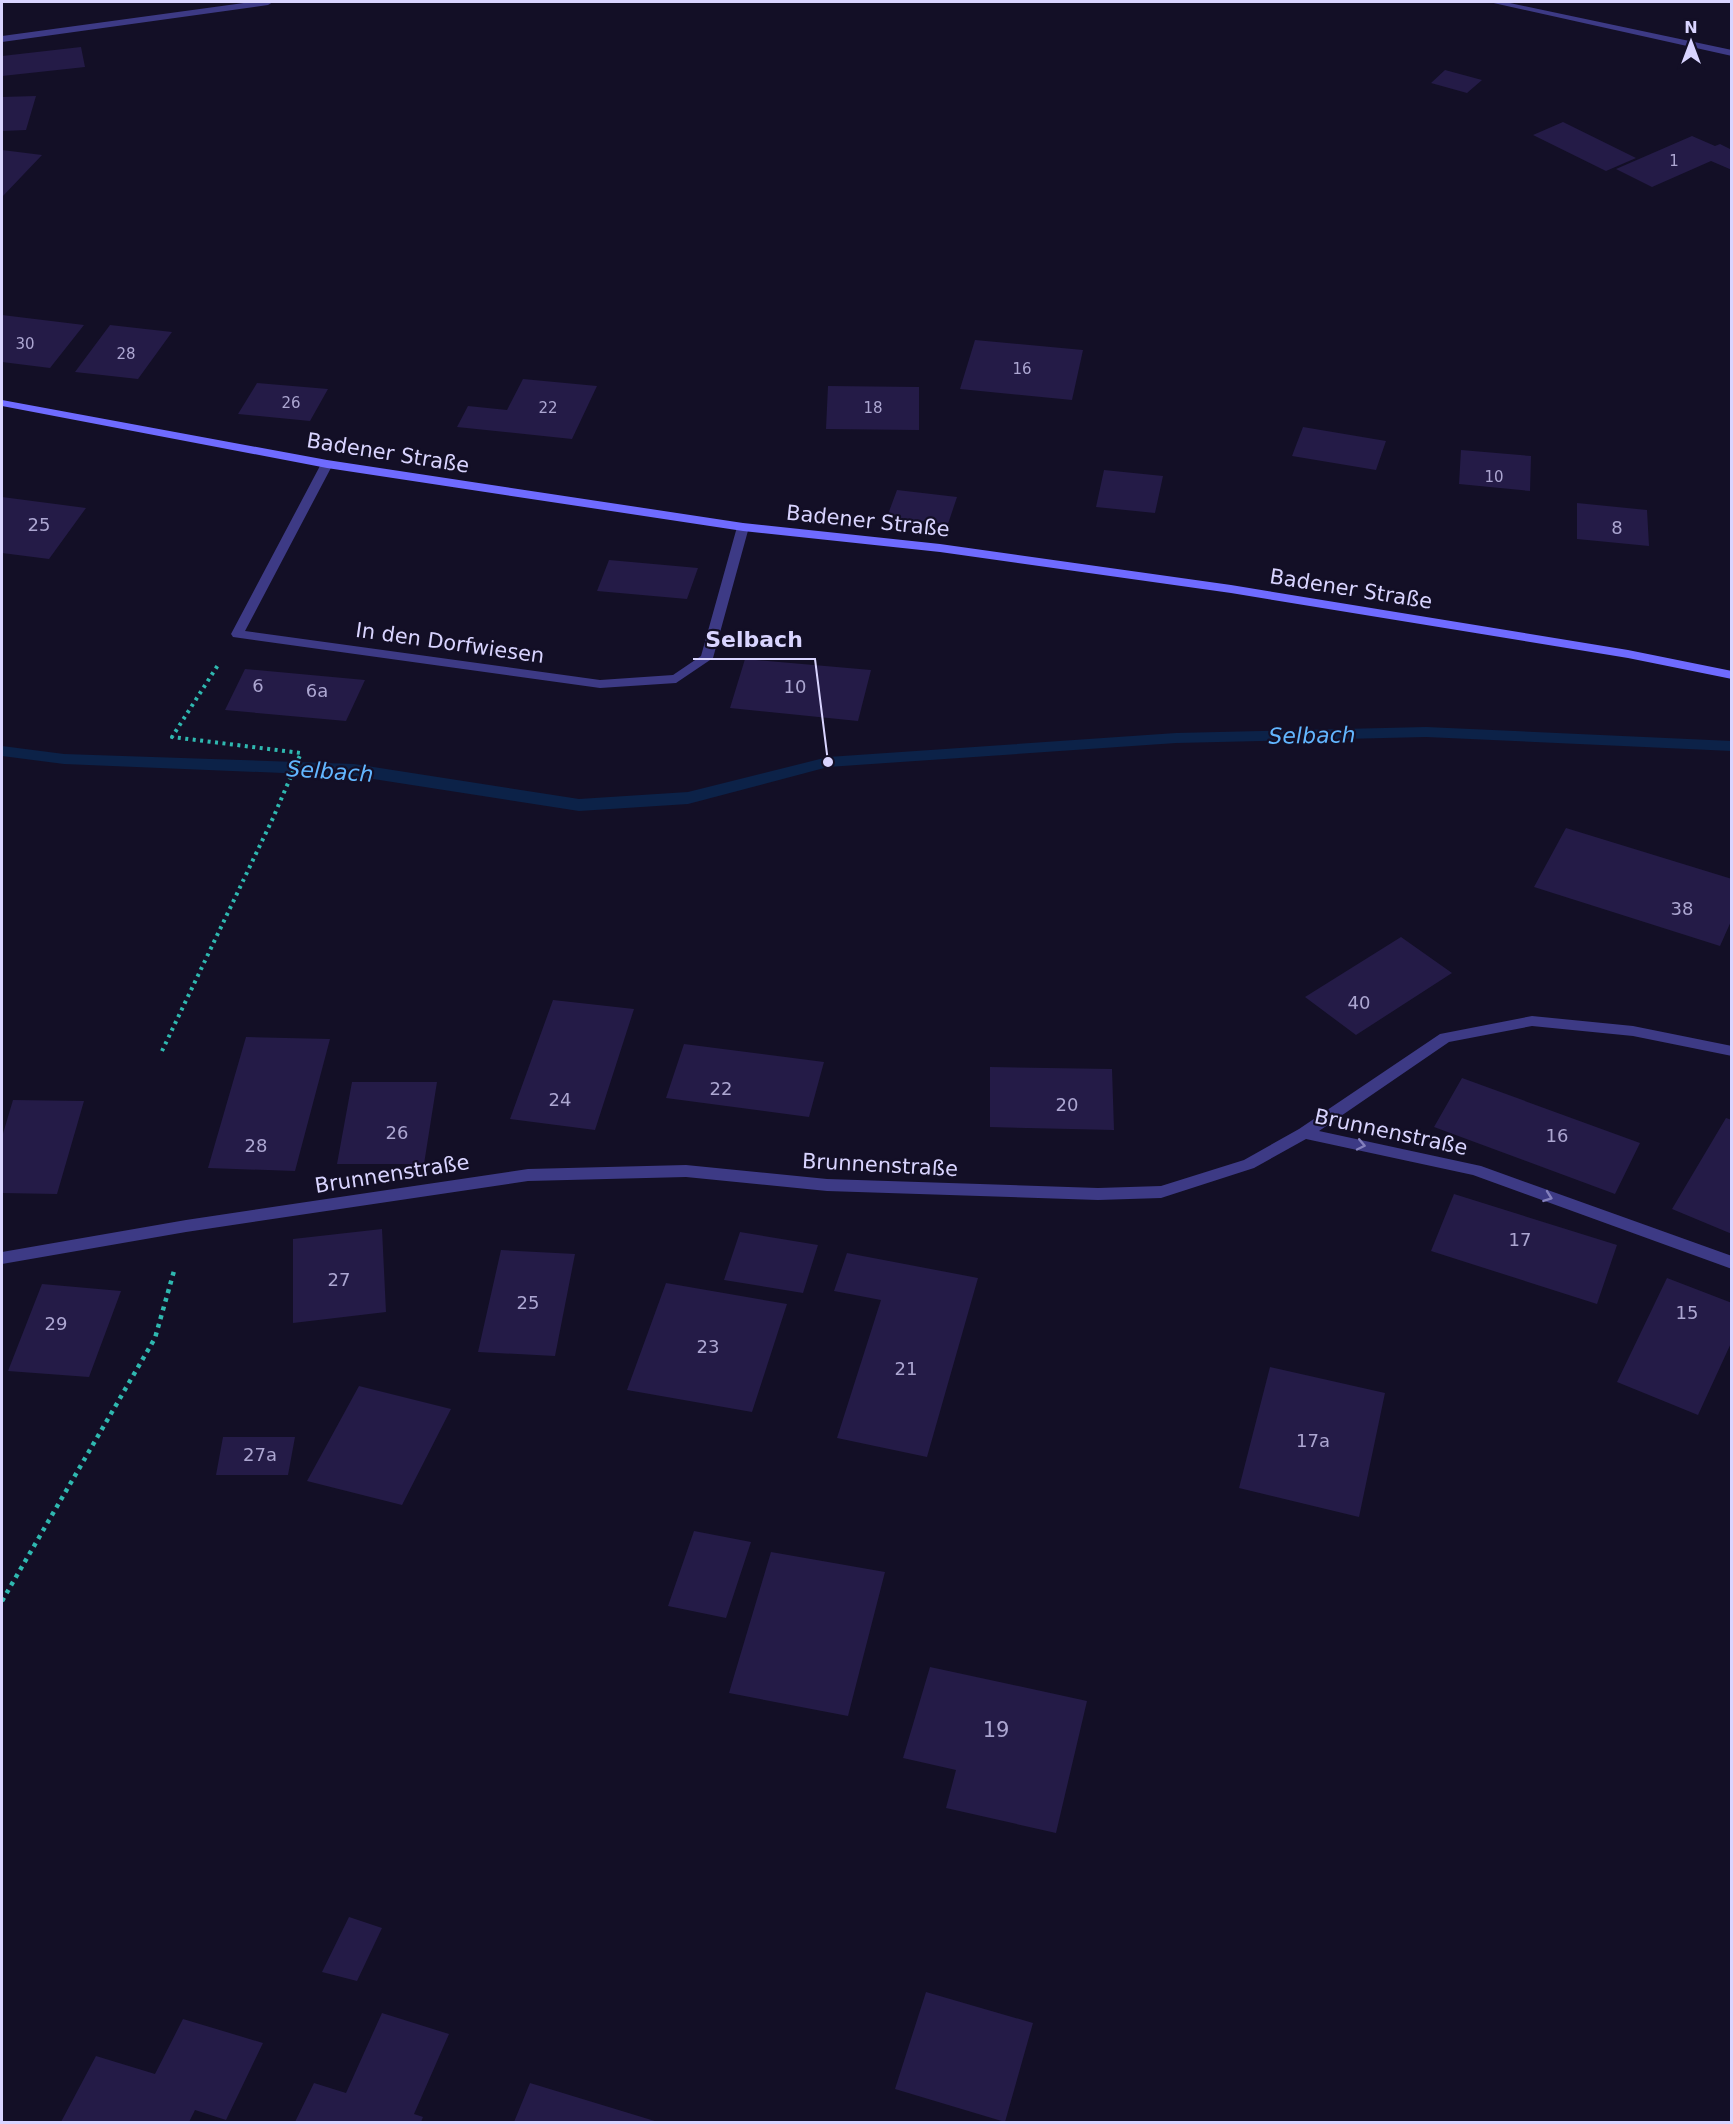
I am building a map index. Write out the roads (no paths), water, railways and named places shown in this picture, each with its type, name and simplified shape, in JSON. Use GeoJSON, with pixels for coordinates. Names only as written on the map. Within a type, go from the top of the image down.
{"type":"FeatureCollection","features":[{"type":"Feature","properties":{"kind":"main road","name":"Badener Straße"},"geometry":{"type":"LineString","coordinates":[[2,403],[327,464],[743,527],[940,548],[1231,589],[1628,654],[1731,675]]}},
{"type":"Feature","properties":{"kind":"street"},"geometry":{"type":"LineString","coordinates":[[2,39],[268,2]]}},
{"type":"Feature","properties":{"kind":"street"},"geometry":{"type":"LineString","coordinates":[[1494,2],[1731,53]]}},
{"type":"Feature","properties":{"kind":"street","name":"In den Dorfwiesen"},"geometry":{"type":"LineString","coordinates":[[327,464],[237,634],[600,684],[676,679],[707,658],[743,527]]}},
{"type":"Feature","properties":{"kind":"street"},"geometry":{"type":"LineString","coordinates":[[1304,1133],[1445,1038],[1532,1021],[1633,1031],[1731,1051]]}},
{"type":"Feature","properties":{"kind":"street","name":"Brunnenstraße"},"geometry":{"type":"LineString","coordinates":[[2,1258],[186,1226],[528,1174],[686,1171],[827,1185],[1098,1194],[1161,1192],[1249,1164],[1304,1133],[1475,1170],[1731,1263]]}},
{"type":"Feature","properties":{"kind":"waterway","name":"Selbach"},"geometry":{"type":"LineString","coordinates":[[2,751],[64,759],[354,770],[579,805],[688,798],[828,762],[1176,738],[1426,732],[1732,746]]}},
{"type":"Feature","properties":{"kind":"place","name":"Selbach"},"geometry":{"type":"Point","coordinates":[828,762]}}]}
